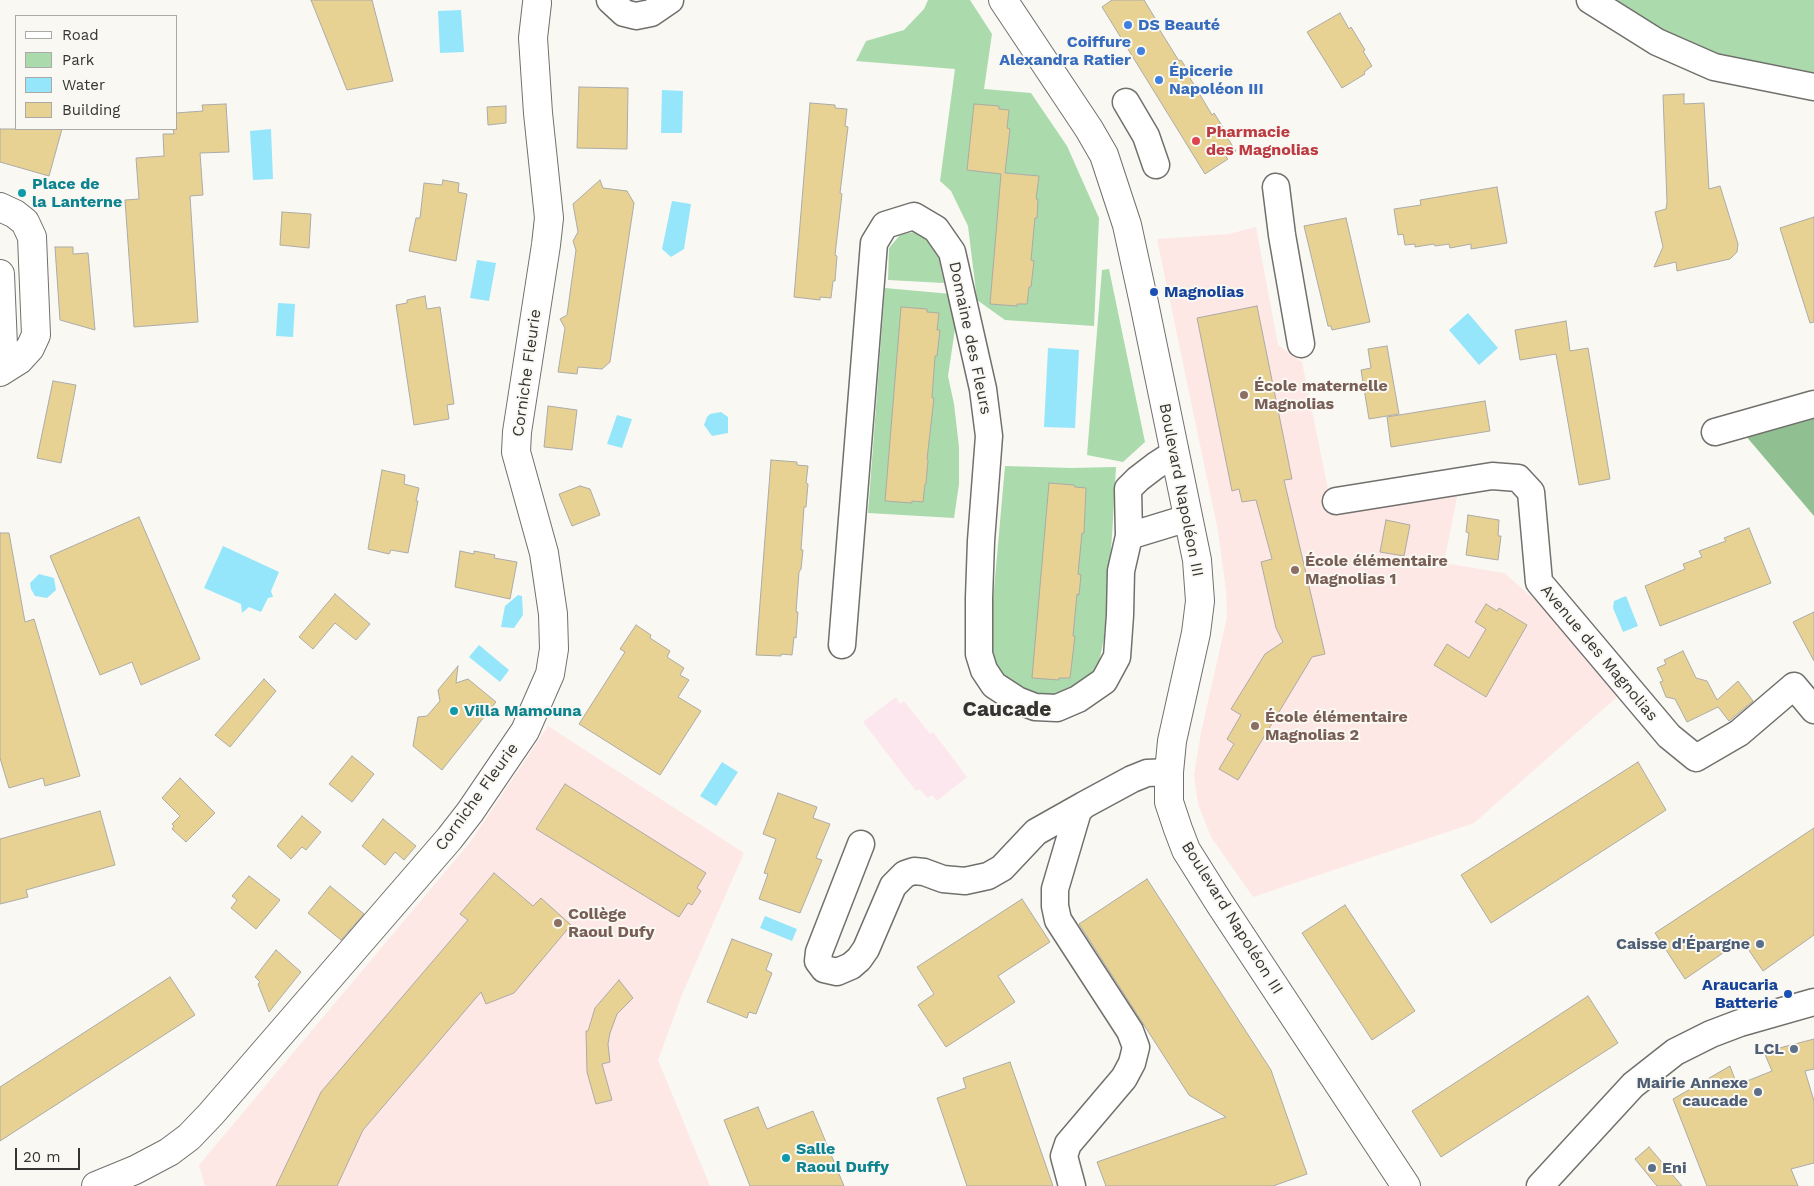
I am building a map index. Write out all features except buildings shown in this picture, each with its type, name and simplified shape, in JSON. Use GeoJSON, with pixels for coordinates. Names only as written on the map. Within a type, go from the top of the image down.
{"type":"FeatureCollection","features":[{"type":"Feature","properties":{"kind":"main road","name":"Boulevard Napoléon III"},"geometry":{"type":"LineString","coordinates":[[1003,0],[1089,129],[1104,155],[1127,225],[1175,453],[1197,560],[1200,601],[1196,633],[1172,741],[1169,802],[1186,850],[1406,1186]]}},
{"type":"Feature","properties":{"kind":"main road","name":"Corniche Fleurie"},"geometry":{"type":"LineString","coordinates":[[96,1186],[135,1170],[169,1152],[189,1137],[211,1114],[449,839],[470,812],[525,731],[550,674],[554,649],[553,614],[544,554],[516,452],[517,432],[549,218],[538,113],[533,38],[536,1]]}},
{"type":"Feature","properties":{"kind":"main road"},"geometry":{"type":"LineString","coordinates":[[0,206],[25,222],[32,237],[36,335],[30,348],[19,360],[0,372]]}},
{"type":"Feature","properties":{"kind":"main road"},"geometry":{"type":"LineString","coordinates":[[0,274],[3,346],[0,358]]}},
{"type":"Feature","properties":{"kind":"street"},"geometry":{"type":"LineString","coordinates":[[610,0],[624,13],[636,16],[651,14],[670,0]]}},
{"type":"Feature","properties":{"kind":"street"},"geometry":{"type":"LineString","coordinates":[[1590,0],[1657,42],[1714,67],[1814,87]]}},
{"type":"Feature","properties":{"kind":"street"},"geometry":{"type":"LineString","coordinates":[[1126,102],[1146,136],[1156,165]]}},
{"type":"Feature","properties":{"kind":"street"},"geometry":{"type":"LineString","coordinates":[[1276,187],[1282,235],[1301,344]]}},
{"type":"Feature","properties":{"kind":"street","name":"Domaine des Fleurs"},"geometry":{"type":"LineString","coordinates":[[842,645],[874,244],[885,226],[914,216],[936,229],[952,252],[983,388],[989,436],[981,550],[979,654],[984,670],[994,685],[1017,700],[1035,707],[1057,708],[1078,699],[1104,681],[1117,657],[1121,571],[1129,536],[1128,489],[1155,466],[1175,453]]}},
{"type":"Feature","properties":{"kind":"street"},"geometry":{"type":"LineString","coordinates":[[1715,432],[1814,404]]}},
{"type":"Feature","properties":{"kind":"street","name":"Avenue des Magnolias"},"geometry":{"type":"LineString","coordinates":[[1336,501],[1492,476],[1518,478],[1532,492],[1539,582],[1669,736],[1696,758],[1739,733],[1794,686],[1814,710]]}},
{"type":"Feature","properties":{"kind":"street"},"geometry":{"type":"LineString","coordinates":[[1129,536],[1188,518]]}},
{"type":"Feature","properties":{"kind":"street"},"geometry":{"type":"LineString","coordinates":[[861,844],[819,952],[818,961],[824,969],[837,972],[851,966],[859,959],[866,949],[893,886],[906,874],[914,871],[924,872],[943,879],[965,882],[988,876],[1002,868],[1036,832],[1132,779],[1147,773],[1169,772]]}},
{"type":"Feature","properties":{"kind":"street"},"geometry":{"type":"LineString","coordinates":[[1072,1186],[1064,1156],[1068,1144],[1124,1078],[1132,1063],[1136,1047],[1130,1031],[1058,920],[1054,889],[1075,818],[1078,811],[1084,805]]}},
{"type":"Feature","properties":{"kind":"street"},"geometry":{"type":"LineString","coordinates":[[1540,1186],[1633,1085],[1674,1052],[1740,1022],[1814,1002]]}},
{"type":"Feature","properties":{"kind":"shaded area"},"geometry":{"type":"Polygon","coordinates":[[[1256,227],[1278,345],[1302,362],[1329,494],[1459,487],[1444,563],[1504,573],[1584,642],[1625,690],[1474,823],[1253,897],[1211,837],[1198,804],[1194,775],[1201,733],[1227,617],[1226,590],[1218,531],[1157,239],[1229,234],[1256,227]]]}},
{"type":"Feature","properties":{"kind":"shaded area"},"geometry":{"type":"Polygon","coordinates":[[[896,697],[900,704],[904,701],[930,734],[933,732],[967,777],[937,801],[932,795],[927,798],[920,789],[916,791],[863,722],[896,697]]]}},
{"type":"Feature","properties":{"kind":"shaded area","name":"Collège Raoul Dufy"},"geometry":{"type":"Polygon","coordinates":[[[548,726],[744,853],[683,992],[658,1060],[710,1186],[205,1186],[199,1165],[471,841],[548,726]]]}},
{"type":"Feature","properties":{"kind":"green space"},"geometry":{"type":"Polygon","coordinates":[[[928,0],[970,0],[992,34],[984,89],[1031,93],[1067,146],[1099,218],[1094,326],[1005,320],[977,300],[968,226],[951,191],[940,181],[955,69],[856,61],[866,41],[904,30],[924,9],[928,0]]]}},
{"type":"Feature","properties":{"kind":"green space"},"geometry":{"type":"Polygon","coordinates":[[[1612,0],[1814,0],[1814,81],[1686,50],[1612,0]]]}},
{"type":"Feature","properties":{"kind":"green space"},"geometry":{"type":"Polygon","coordinates":[[[914,232],[926,236],[936,246],[944,283],[888,280],[889,248],[900,235],[914,232]]]}},
{"type":"Feature","properties":{"kind":"green space"},"geometry":{"type":"Polygon","coordinates":[[[1109,269],[1145,442],[1123,462],[1087,455],[1102,270],[1109,269]]]}},
{"type":"Feature","properties":{"kind":"green space"},"geometry":{"type":"Polygon","coordinates":[[[885,288],[951,294],[956,322],[948,376],[954,404],[959,447],[959,484],[954,518],[868,513],[885,288]]]}},
{"type":"Feature","properties":{"kind":"green space"},"geometry":{"type":"Polygon","coordinates":[[[1814,417],[1814,516],[1745,435],[1814,417]]]}},
{"type":"Feature","properties":{"kind":"green space"},"geometry":{"type":"Polygon","coordinates":[[[1005,466],[1116,467],[1104,638],[1100,658],[1090,682],[1054,696],[1033,695],[1020,691],[994,664],[990,634],[1005,466]]]}},
{"type":"Feature","properties":{"kind":"water"},"geometry":{"type":"Polygon","coordinates":[[[461,10],[464,52],[440,53],[438,11],[461,10]]]}},
{"type":"Feature","properties":{"kind":"water"},"geometry":{"type":"Polygon","coordinates":[[[662,90],[683,91],[682,133],[661,133],[662,90]]]}},
{"type":"Feature","properties":{"kind":"water"},"geometry":{"type":"Polygon","coordinates":[[[271,129],[273,179],[253,180],[250,131],[271,129]]]}},
{"type":"Feature","properties":{"kind":"water"},"geometry":{"type":"Polygon","coordinates":[[[672,201],[691,204],[684,249],[671,257],[662,249],[672,201]]]}},
{"type":"Feature","properties":{"kind":"water"},"geometry":{"type":"Polygon","coordinates":[[[477,260],[496,263],[489,301],[470,298],[477,260]]]}},
{"type":"Feature","properties":{"kind":"water"},"geometry":{"type":"Polygon","coordinates":[[[278,303],[295,304],[293,337],[276,336],[278,303]]]}},
{"type":"Feature","properties":{"kind":"water"},"geometry":{"type":"Polygon","coordinates":[[[1468,313],[1498,348],[1479,365],[1449,330],[1468,313]]]}},
{"type":"Feature","properties":{"kind":"water"},"geometry":{"type":"Polygon","coordinates":[[[1048,348],[1079,350],[1075,428],[1044,427],[1048,348]]]}},
{"type":"Feature","properties":{"kind":"water"},"geometry":{"type":"Polygon","coordinates":[[[721,412],[728,417],[728,433],[712,436],[704,425],[707,417],[710,414],[721,412]]]}},
{"type":"Feature","properties":{"kind":"water"},"geometry":{"type":"Polygon","coordinates":[[[617,415],[632,419],[622,448],[607,444],[617,415]]]}},
{"type":"Feature","properties":{"kind":"water"},"geometry":{"type":"Polygon","coordinates":[[[223,546],[279,572],[271,591],[273,597],[268,598],[261,612],[249,607],[242,613],[241,604],[204,588],[223,546]]]}},
{"type":"Feature","properties":{"kind":"water"},"geometry":{"type":"Polygon","coordinates":[[[39,574],[54,578],[56,590],[47,598],[35,596],[31,589],[30,583],[39,574]]]}},
{"type":"Feature","properties":{"kind":"water"},"geometry":{"type":"Polygon","coordinates":[[[518,595],[522,596],[523,615],[514,628],[501,627],[505,606],[518,595]]]}},
{"type":"Feature","properties":{"kind":"water"},"geometry":{"type":"Polygon","coordinates":[[[1626,596],[1638,626],[1623,632],[1613,608],[1614,601],[1626,596]]]}},
{"type":"Feature","properties":{"kind":"water"},"geometry":{"type":"Polygon","coordinates":[[[479,645],[509,670],[500,682],[469,657],[479,645]]]}},
{"type":"Feature","properties":{"kind":"water"},"geometry":{"type":"Polygon","coordinates":[[[722,762],[738,772],[716,806],[700,796],[722,762]]]}},
{"type":"Feature","properties":{"kind":"water"},"geometry":{"type":"Polygon","coordinates":[[[765,916],[797,929],[792,941],[760,928],[765,916]]]}},
{"type":"Feature","properties":{"kind":"place","name":"DS Beauté"},"geometry":{"type":"Point","coordinates":[1128,25]}},
{"type":"Feature","properties":{"kind":"place","name":"Coiffure Alexandra Ratier"},"geometry":{"type":"Point","coordinates":[1141,51]}},
{"type":"Feature","properties":{"kind":"place","name":"Épicerie Napoléon III"},"geometry":{"type":"Point","coordinates":[1159,80]}},
{"type":"Feature","properties":{"kind":"place","name":"Pharmacie des Magnolias"},"geometry":{"type":"Point","coordinates":[1196,141]}},
{"type":"Feature","properties":{"kind":"place","name":"Place de la Lanterne"},"geometry":{"type":"Point","coordinates":[22,193]}},
{"type":"Feature","properties":{"kind":"place","name":"Magnolias"},"geometry":{"type":"Point","coordinates":[1154,292]}},
{"type":"Feature","properties":{"kind":"place","name":"École maternelle Magnolias"},"geometry":{"type":"Point","coordinates":[1244,395]}},
{"type":"Feature","properties":{"kind":"place","name":"École élémentaire Magnolias 1"},"geometry":{"type":"Point","coordinates":[1295,570]}},
{"type":"Feature","properties":{"kind":"place","name":"Villa Mamouna"},"geometry":{"type":"Point","coordinates":[454,711]}},
{"type":"Feature","properties":{"kind":"place","name":"École élémentaire Magnolias 2"},"geometry":{"type":"Point","coordinates":[1255,726]}},
{"type":"Feature","properties":{"kind":"place","name":"Collège Raoul Dufy"},"geometry":{"type":"Point","coordinates":[558,923]}},
{"type":"Feature","properties":{"kind":"place","name":"Caisse d'Épargne"},"geometry":{"type":"Point","coordinates":[1760,944]}},
{"type":"Feature","properties":{"kind":"place","name":"Araucaria Batterie"},"geometry":{"type":"Point","coordinates":[1788,994]}},
{"type":"Feature","properties":{"kind":"place","name":"LCL"},"geometry":{"type":"Point","coordinates":[1794,1049]}},
{"type":"Feature","properties":{"kind":"place","name":"Mairie Annexe caucade"},"geometry":{"type":"Point","coordinates":[1758,1092]}},
{"type":"Feature","properties":{"kind":"place","name":"Salle Raoul Duffy"},"geometry":{"type":"Point","coordinates":[786,1158]}},
{"type":"Feature","properties":{"kind":"place","name":"Eni"},"geometry":{"type":"Point","coordinates":[1652,1168]}},
{"type":"Feature","properties":{"kind":"district","name":"Caucade"},"geometry":{"type":"Point","coordinates":[1007,710]}}]}
